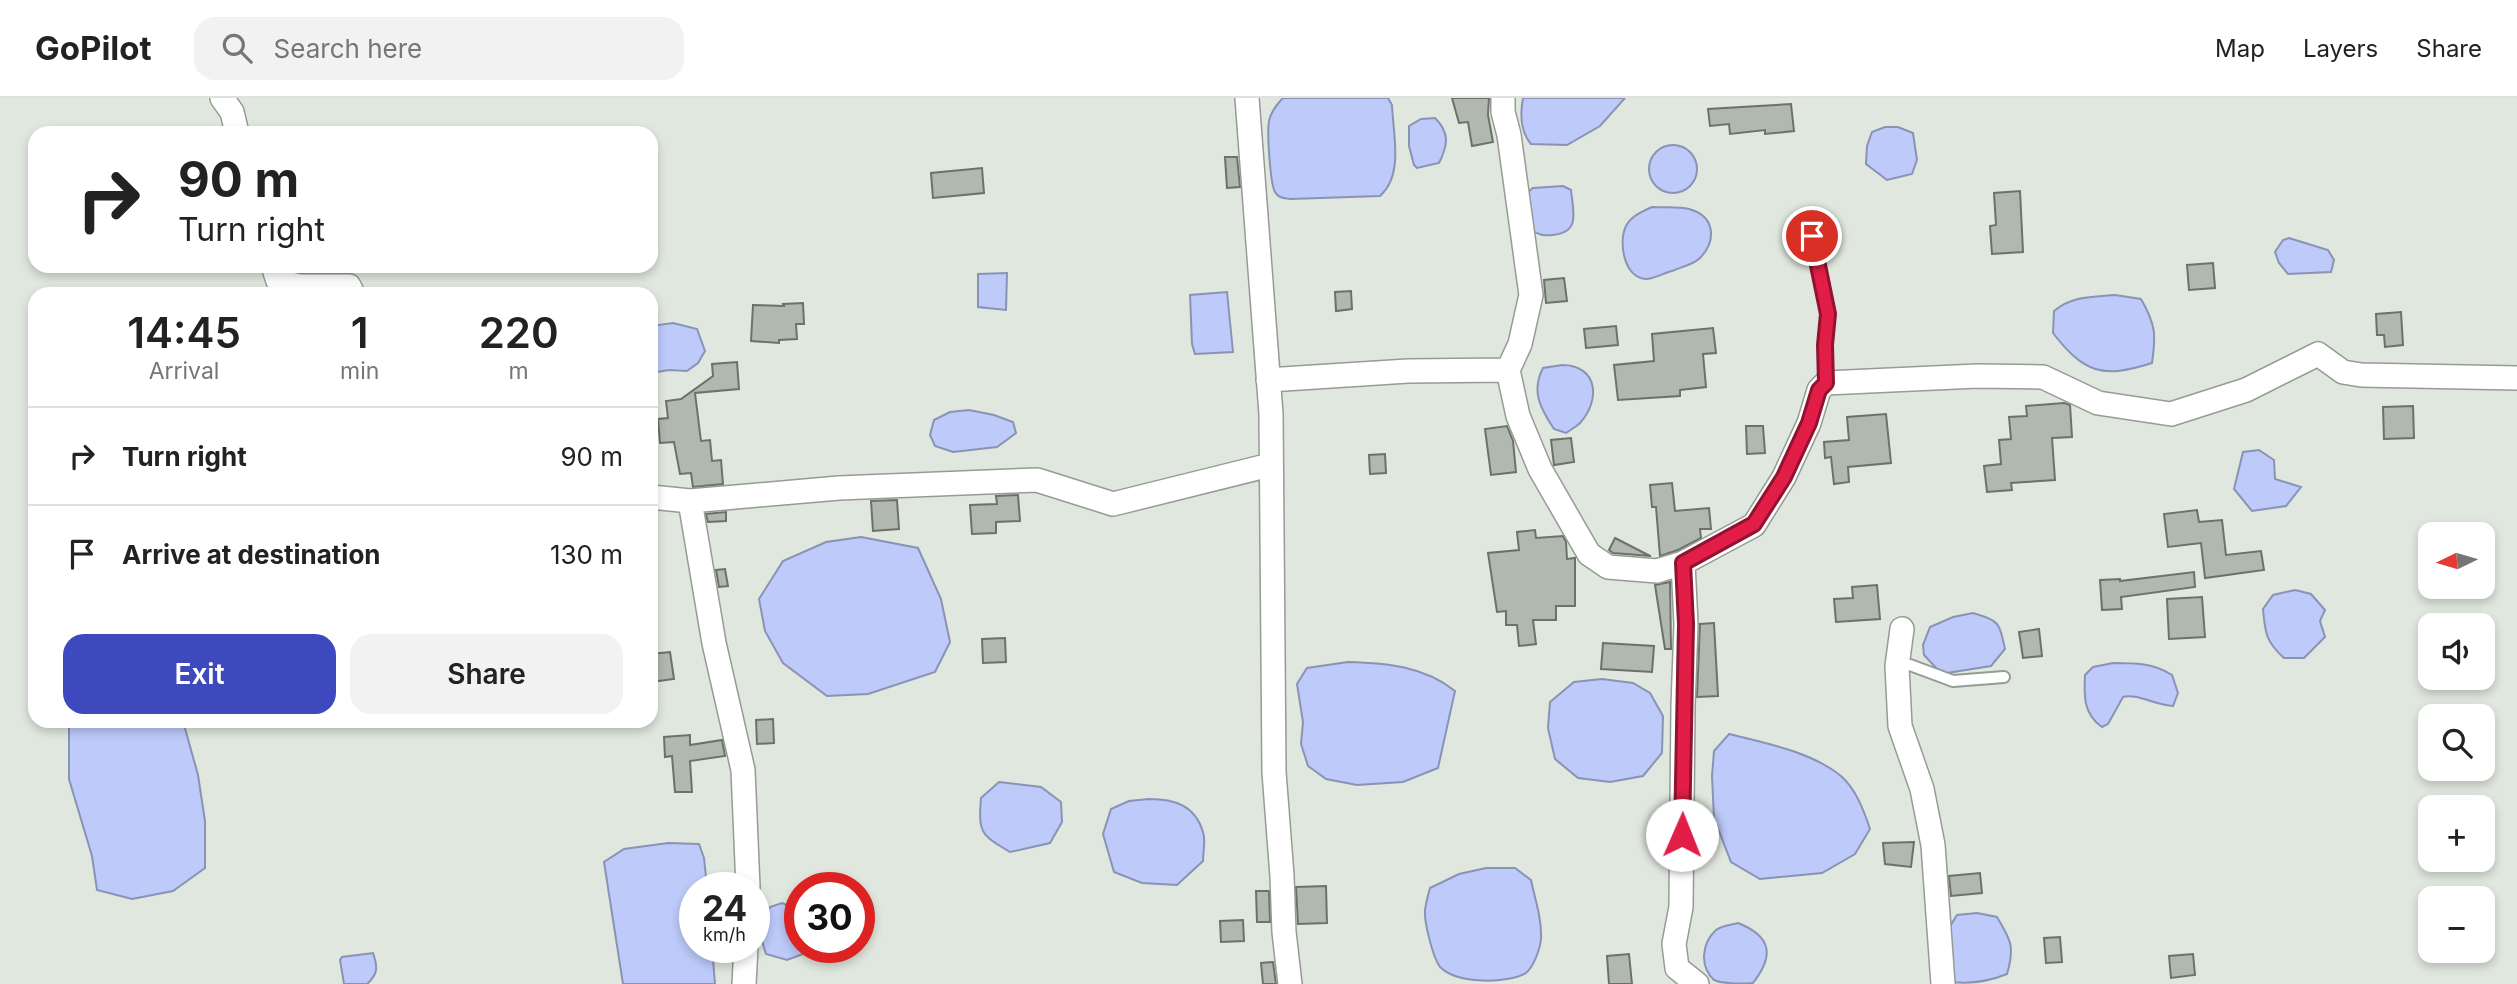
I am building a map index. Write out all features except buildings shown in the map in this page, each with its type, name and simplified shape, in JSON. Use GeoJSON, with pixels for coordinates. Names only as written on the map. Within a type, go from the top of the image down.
{"type":"FeatureCollection","features":[{"type":"Feature","properties":{"kind":"street"},"geometry":{"type":"LineString","coordinates":[[222,98],[232,112],[235,126]]}},
{"type":"Feature","properties":{"kind":"street"},"geometry":{"type":"LineString","coordinates":[[1247,98],[1268,380],[1274,772],[1290,984]]}},
{"type":"Feature","properties":{"kind":"street"},"geometry":{"type":"LineString","coordinates":[[1503,98],[1531,295],[1520,344],[1508,370],[1518,415],[1541,469],[1589,554],[1608,568],[1657,571],[1683,563],[1754,524],[1784,477],[1809,423],[1819,390],[1826,383],[1977,376],[2043,377],[2098,403],[2171,414],[2246,390],[2318,354],[2343,372],[2361,375],[2517,379]]}},
{"type":"Feature","properties":{"kind":"street"},"geometry":{"type":"LineString","coordinates":[[275,273],[278,281],[299,286],[350,287]]}},
{"type":"Feature","properties":{"kind":"street"},"geometry":{"type":"LineString","coordinates":[[1268,380],[1408,371],[1508,370]]}},
{"type":"Feature","properties":{"kind":"street"},"geometry":{"type":"LineString","coordinates":[[658,498],[690,501],[839,488],[1037,480],[1113,504],[1270,465]]}},
{"type":"Feature","properties":{"kind":"street"},"geometry":{"type":"LineString","coordinates":[[690,501],[714,643],[743,770],[747,872]]}},
{"type":"Feature","properties":{"kind":"street"},"geometry":{"type":"LineString","coordinates":[[1683,563],[1686,624],[1681,907],[1674,944],[1673,976],[1697,984]]}},
{"type":"Feature","properties":{"kind":"street"},"geometry":{"type":"LineString","coordinates":[[1902,629],[1897,666],[1900,726],[1922,789],[1933,845],[1943,984]]}},
{"type":"Feature","properties":{"kind":"street"},"geometry":{"type":"LineString","coordinates":[[744,984],[745,963]]}},
{"type":"Feature","properties":{"kind":"lane"},"geometry":{"type":"LineString","coordinates":[[1812,236],[1828,314],[1825,345],[1826,383]]}},
{"type":"Feature","properties":{"kind":"lane"},"geometry":{"type":"LineString","coordinates":[[1897,666],[1910,664],[1953,681],[2004,677]]}},
{"type":"Feature","properties":{"kind":"water"},"geometry":{"type":"Polygon","coordinates":[[[1283,98],[1388,98],[1392,105],[1395,166],[1387,187],[1380,196],[1290,199],[1276,194],[1270,168],[1268,127],[1273,111],[1283,98]]]}},
{"type":"Feature","properties":{"kind":"water"},"geometry":{"type":"Polygon","coordinates":[[[1523,98],[1625,98],[1600,126],[1567,145],[1531,144],[1522,122],[1523,98]]]}},
{"type":"Feature","properties":{"kind":"water"},"geometry":{"type":"Polygon","coordinates":[[[1435,118],[1445,134],[1444,150],[1439,163],[1417,168],[1409,146],[1409,126],[1421,119],[1435,118]]]}},
{"type":"Feature","properties":{"kind":"water"},"geometry":{"type":"Polygon","coordinates":[[[1885,127],[1898,127],[1913,133],[1917,160],[1912,174],[1887,180],[1866,164],[1867,146],[1872,132],[1885,127]]]}},
{"type":"Feature","properties":{"kind":"water"},"geometry":{"type":"Polygon","coordinates":[[[1673,145],[1690,152],[1697,169],[1690,186],[1673,193],[1656,186],[1649,169],[1656,152],[1673,145]]]}},
{"type":"Feature","properties":{"kind":"water"},"geometry":{"type":"Polygon","coordinates":[[[1563,186],[1571,190],[1574,213],[1572,225],[1568,230],[1553,235],[1542,235],[1531,230],[1528,192],[1533,188],[1563,186]]]}},
{"type":"Feature","properties":{"kind":"water"},"geometry":{"type":"Polygon","coordinates":[[[1652,207],[1698,212],[1708,223],[1711,236],[1705,251],[1697,260],[1646,279],[1632,273],[1625,258],[1623,241],[1628,222],[1652,207]]]}},
{"type":"Feature","properties":{"kind":"water"},"geometry":{"type":"Polygon","coordinates":[[[2289,238],[2328,250],[2334,260],[2331,272],[2288,274],[2279,263],[2275,252],[2283,240],[2289,238]]]}},
{"type":"Feature","properties":{"kind":"water"},"geometry":{"type":"Polygon","coordinates":[[[1007,273],[1006,310],[978,307],[978,274],[1007,273]]]}},
{"type":"Feature","properties":{"kind":"water"},"geometry":{"type":"Polygon","coordinates":[[[1227,292],[1233,352],[1195,354],[1192,344],[1190,295],[1227,292]]]}},
{"type":"Feature","properties":{"kind":"water"},"geometry":{"type":"Polygon","coordinates":[[[2115,295],[2141,299],[2146,308],[2154,330],[2152,363],[2120,371],[2095,369],[2075,357],[2053,333],[2054,311],[2061,306],[2083,298],[2115,295]]]}},
{"type":"Feature","properties":{"kind":"water"},"geometry":{"type":"Polygon","coordinates":[[[673,323],[697,329],[705,351],[698,363],[687,371],[658,372],[658,325],[673,323]]]}},
{"type":"Feature","properties":{"kind":"water"},"geometry":{"type":"Polygon","coordinates":[[[1562,365],[1583,371],[1589,377],[1593,395],[1587,414],[1566,433],[1554,429],[1541,407],[1538,392],[1539,376],[1543,368],[1562,365]]]}},
{"type":"Feature","properties":{"kind":"water"},"geometry":{"type":"Polygon","coordinates":[[[969,410],[1013,422],[1016,433],[997,447],[953,452],[935,446],[930,435],[934,420],[950,412],[969,410]]]}},
{"type":"Feature","properties":{"kind":"water"},"geometry":{"type":"Polygon","coordinates":[[[2259,450],[2274,460],[2275,479],[2301,487],[2286,506],[2252,511],[2234,489],[2243,452],[2259,450]]]}},
{"type":"Feature","properties":{"kind":"water"},"geometry":{"type":"Polygon","coordinates":[[[861,537],[918,548],[941,599],[950,642],[935,672],[868,694],[827,696],[783,663],[765,631],[759,599],[783,561],[826,542],[861,537]]]}},
{"type":"Feature","properties":{"kind":"water"},"geometry":{"type":"Polygon","coordinates":[[[2295,590],[2311,594],[2325,610],[2320,621],[2325,637],[2304,658],[2284,658],[2267,636],[2263,609],[2273,595],[2295,590]]]}},
{"type":"Feature","properties":{"kind":"water"},"geometry":{"type":"Polygon","coordinates":[[[1973,613],[1996,623],[2005,649],[1991,666],[1947,673],[1939,671],[1924,655],[1923,645],[1930,627],[1953,617],[1973,613]]]}},
{"type":"Feature","properties":{"kind":"water"},"geometry":{"type":"Polygon","coordinates":[[[1348,662],[1404,667],[1431,676],[1455,691],[1438,768],[1403,782],[1357,785],[1326,779],[1308,766],[1301,744],[1303,722],[1297,684],[1307,668],[1348,662]]]}},
{"type":"Feature","properties":{"kind":"water"},"geometry":{"type":"Polygon","coordinates":[[[2113,663],[2151,666],[2172,675],[2178,693],[2173,706],[2123,697],[2108,724],[2102,727],[2088,710],[2085,675],[2093,667],[2113,663]]]}},
{"type":"Feature","properties":{"kind":"water"},"geometry":{"type":"Polygon","coordinates":[[[1602,679],[1633,683],[1650,693],[1663,716],[1662,753],[1643,776],[1610,782],[1578,778],[1555,759],[1548,728],[1550,702],[1574,682],[1602,679]]]}},
{"type":"Feature","properties":{"kind":"water"},"geometry":{"type":"Polygon","coordinates":[[[69,728],[185,728],[198,775],[205,821],[205,868],[173,891],[132,899],[97,890],[92,856],[69,779],[69,728]]]}},
{"type":"Feature","properties":{"kind":"water"},"geometry":{"type":"Polygon","coordinates":[[[1729,734],[1802,755],[1841,776],[1855,794],[1870,829],[1855,854],[1822,873],[1760,879],[1731,862],[1714,818],[1712,776],[1714,751],[1729,734]]]}},
{"type":"Feature","properties":{"kind":"water"},"geometry":{"type":"Polygon","coordinates":[[[999,782],[1041,787],[1061,802],[1062,822],[1050,843],[1010,852],[987,837],[981,826],[981,798],[999,782]]]}},
{"type":"Feature","properties":{"kind":"water"},"geometry":{"type":"Polygon","coordinates":[[[1167,800],[1182,805],[1195,815],[1203,832],[1203,861],[1177,885],[1142,883],[1114,872],[1103,834],[1111,809],[1129,801],[1167,800]]]}},
{"type":"Feature","properties":{"kind":"water"},"geometry":{"type":"Polygon","coordinates":[[[668,843],[699,844],[705,872],[679,872],[679,963],[713,963],[715,984],[623,984],[604,862],[624,849],[668,843]]]}},
{"type":"Feature","properties":{"kind":"water"},"geometry":{"type":"Polygon","coordinates":[[[1486,868],[1515,868],[1531,880],[1541,939],[1532,966],[1518,977],[1482,980],[1448,973],[1437,962],[1427,931],[1425,907],[1430,888],[1459,874],[1486,868]]]}},
{"type":"Feature","properties":{"kind":"water"},"geometry":{"type":"Polygon","coordinates":[[[784,904],[784,959],[770,955],[770,907],[784,904]]]}},
{"type":"Feature","properties":{"kind":"water"},"geometry":{"type":"Polygon","coordinates":[[[1977,913],[1997,917],[2006,932],[2011,950],[2007,974],[1980,981],[1952,982],[1944,936],[1957,915],[1977,913]]]}},
{"type":"Feature","properties":{"kind":"water"},"geometry":{"type":"Polygon","coordinates":[[[1738,923],[1763,940],[1767,955],[1765,964],[1753,983],[1714,980],[1704,961],[1705,948],[1711,935],[1718,929],[1738,923]]]}},
{"type":"Feature","properties":{"kind":"water"},"geometry":{"type":"Polygon","coordinates":[[[373,953],[376,970],[371,980],[367,984],[344,984],[340,960],[342,957],[373,953]]]}},
{"type":"Feature","properties":{"kind":"route"},"geometry":{"type":"LineString","coordinates":[[1682,835],[1686,624],[1683,563],[1754,524],[1784,477],[1809,423],[1819,390],[1826,383],[1825,345],[1828,314],[1812,236]]}}]}
